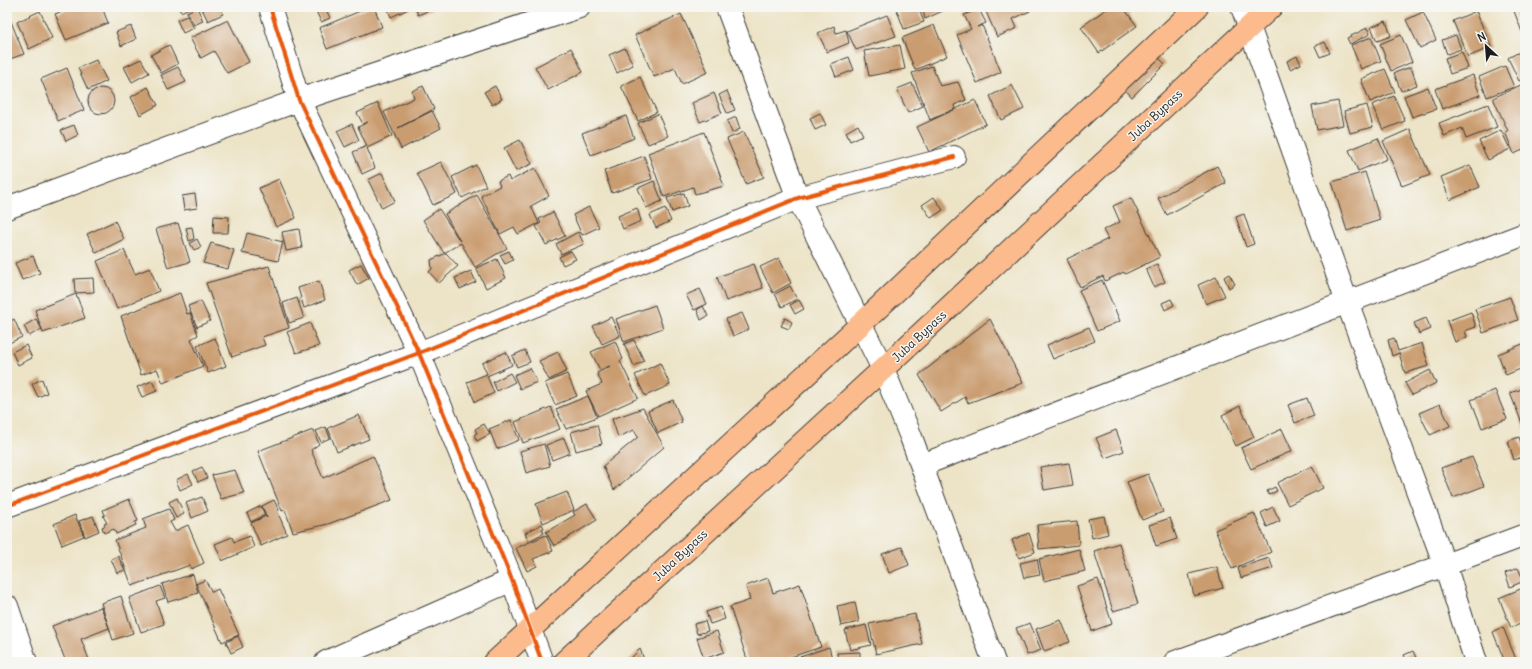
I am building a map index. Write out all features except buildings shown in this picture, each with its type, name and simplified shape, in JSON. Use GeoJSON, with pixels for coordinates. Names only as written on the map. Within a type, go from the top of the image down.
{"type":"FeatureCollection","features":[{"type":"Feature","properties":{"kind":"main road"},"geometry":{"type":"LineString","coordinates":[[495,662],[861,324],[1197,7]]}},
{"type":"Feature","properties":{"kind":"main road","name":"Juba Bypass"},"geometry":{"type":"LineString","coordinates":[[564,662],[883,369],[1246,17],[1271,7]]}},
{"type":"Feature","properties":{"kind":"street"},"geometry":{"type":"LineString","coordinates":[[270,7],[298,100],[419,354],[512,580],[542,662]]}},
{"type":"Feature","properties":{"kind":"street"},"geometry":{"type":"LineString","coordinates":[[7,208],[298,100],[579,7]]}},
{"type":"Feature","properties":{"kind":"street"},"geometry":{"type":"LineString","coordinates":[[727,7],[798,198],[883,369],[922,465],[994,662]]}},
{"type":"Feature","properties":{"kind":"street"},"geometry":{"type":"LineString","coordinates":[[1246,17],[1347,302],[1445,565],[1476,662]]}},
{"type":"Feature","properties":{"kind":"street"},"geometry":{"type":"LineString","coordinates":[[7,506],[419,354],[798,198],[954,157]]}},
{"type":"Feature","properties":{"kind":"street"},"geometry":{"type":"LineString","coordinates":[[922,465],[1525,234]]}},
{"type":"Feature","properties":{"kind":"street"},"geometry":{"type":"LineString","coordinates":[[1174,662],[1525,535]]}},
{"type":"Feature","properties":{"kind":"street"},"geometry":{"type":"LineString","coordinates":[[326,662],[512,580]]}},
{"type":"Feature","properties":{"kind":"street"},"geometry":{"type":"LineString","coordinates":[[7,606],[26,662]]}},
{"type":"Feature","properties":{"kind":"cycle path"},"geometry":{"type":"LineString","coordinates":[[270,7],[299,100],[419,353],[512,580],[542,662]]}},
{"type":"Feature","properties":{"kind":"cycle path"},"geometry":{"type":"LineString","coordinates":[[7,506],[419,353],[798,198],[954,157]]}}]}
